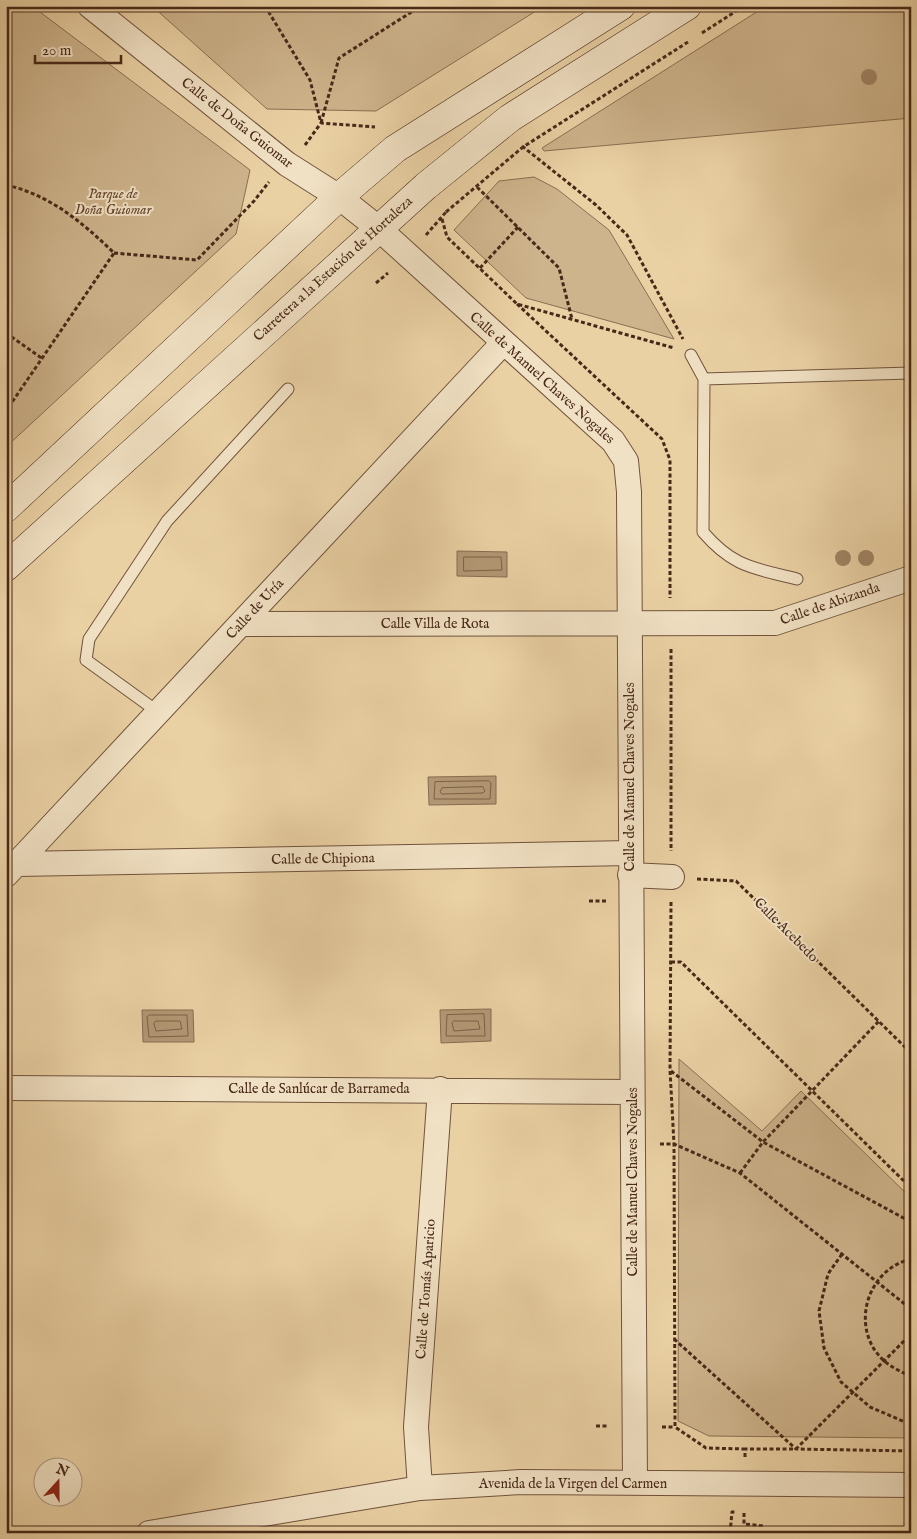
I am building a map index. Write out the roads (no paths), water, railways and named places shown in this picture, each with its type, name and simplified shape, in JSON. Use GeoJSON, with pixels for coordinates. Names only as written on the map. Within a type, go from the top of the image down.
{"type":"FeatureCollection","features":[{"type":"Feature","properties":{"kind":"street","name":"Calle de Doña Guiomar"},"geometry":{"type":"LineString","coordinates":[[90,6],[287,164],[339,197]]}},
{"type":"Feature","properties":{"kind":"street"},"geometry":{"type":"LineString","coordinates":[[6,508],[339,197],[395,149],[621,6]]}},
{"type":"Feature","properties":{"kind":"street","name":"Carretera a la Estación de Hortaleza"},"geometry":{"type":"LineString","coordinates":[[6,567],[426,186],[500,126],[687,6]]}},
{"type":"Feature","properties":{"kind":"street","name":"Calle de Manuel Chaves Nogales"},"geometry":{"type":"LineString","coordinates":[[339,197],[378,228],[503,343],[613,440],[626,461],[629,492],[628,624],[635,1484]]}},
{"type":"Feature","properties":{"kind":"street","name":"Calle de Uría"},"geometry":{"type":"LineString","coordinates":[[12,870],[503,343]]}},
{"type":"Feature","properties":{"kind":"street","name":"Calle de Abizanda"},"geometry":{"type":"LineString","coordinates":[[628,624],[775,623],[911,578]]}},
{"type":"Feature","properties":{"kind":"street","name":"Calle Villa de Rota"},"geometry":{"type":"LineString","coordinates":[[241,624],[628,624]]}},
{"type":"Feature","properties":{"kind":"street"},"geometry":{"type":"LineString","coordinates":[[630,864],[672,877]]}},
{"type":"Feature","properties":{"kind":"street","name":"Calle de Chipiona"},"geometry":{"type":"LineString","coordinates":[[12,870],[630,864]]}},
{"type":"Feature","properties":{"kind":"street","name":"Calle de Sanlúcar de Barrameda"},"geometry":{"type":"LineString","coordinates":[[6,1088],[440,1089],[632,1092]]}},
{"type":"Feature","properties":{"kind":"street","name":"Calle de Tomás Aparicio"},"geometry":{"type":"LineString","coordinates":[[420,1488],[416,1427],[440,1089]]}},
{"type":"Feature","properties":{"kind":"street","name":"Avenida de la Virgen del Carmen"},"geometry":{"type":"LineString","coordinates":[[149,1533],[420,1488],[521,1482],[911,1484]]}},
{"type":"Feature","properties":{"kind":"lane"},"geometry":{"type":"LineString","coordinates":[[691,355],[704,379],[703,532],[718,548],[740,564],[797,579]]}},
{"type":"Feature","properties":{"kind":"lane"},"geometry":{"type":"LineString","coordinates":[[704,379],[911,373]]}},
{"type":"Feature","properties":{"kind":"lane"},"geometry":{"type":"LineString","coordinates":[[158,712],[86,660],[89,639],[167,521],[288,389]]}},
{"type":"Feature","properties":{"kind":"water"},"geometry":{"type":"Polygon","coordinates":[[[457,551],[507,552],[507,577],[457,576],[457,551]]]}},
{"type":"Feature","properties":{"kind":"water"},"geometry":{"type":"Polygon","coordinates":[[[496,776],[496,804],[429,805],[428,777],[496,776]]]}},
{"type":"Feature","properties":{"kind":"water"},"geometry":{"type":"Polygon","coordinates":[[[491,1009],[491,1041],[441,1043],[440,1010],[491,1009]]]}},
{"type":"Feature","properties":{"kind":"water"},"geometry":{"type":"Polygon","coordinates":[[[142,1010],[193,1010],[194,1042],[143,1042],[142,1010]]]}},
{"type":"Feature","properties":{"kind":"park label","name":"Parque de Doña Guiomar"},"geometry":{"type":"Point","coordinates":[113,202]}}]}
